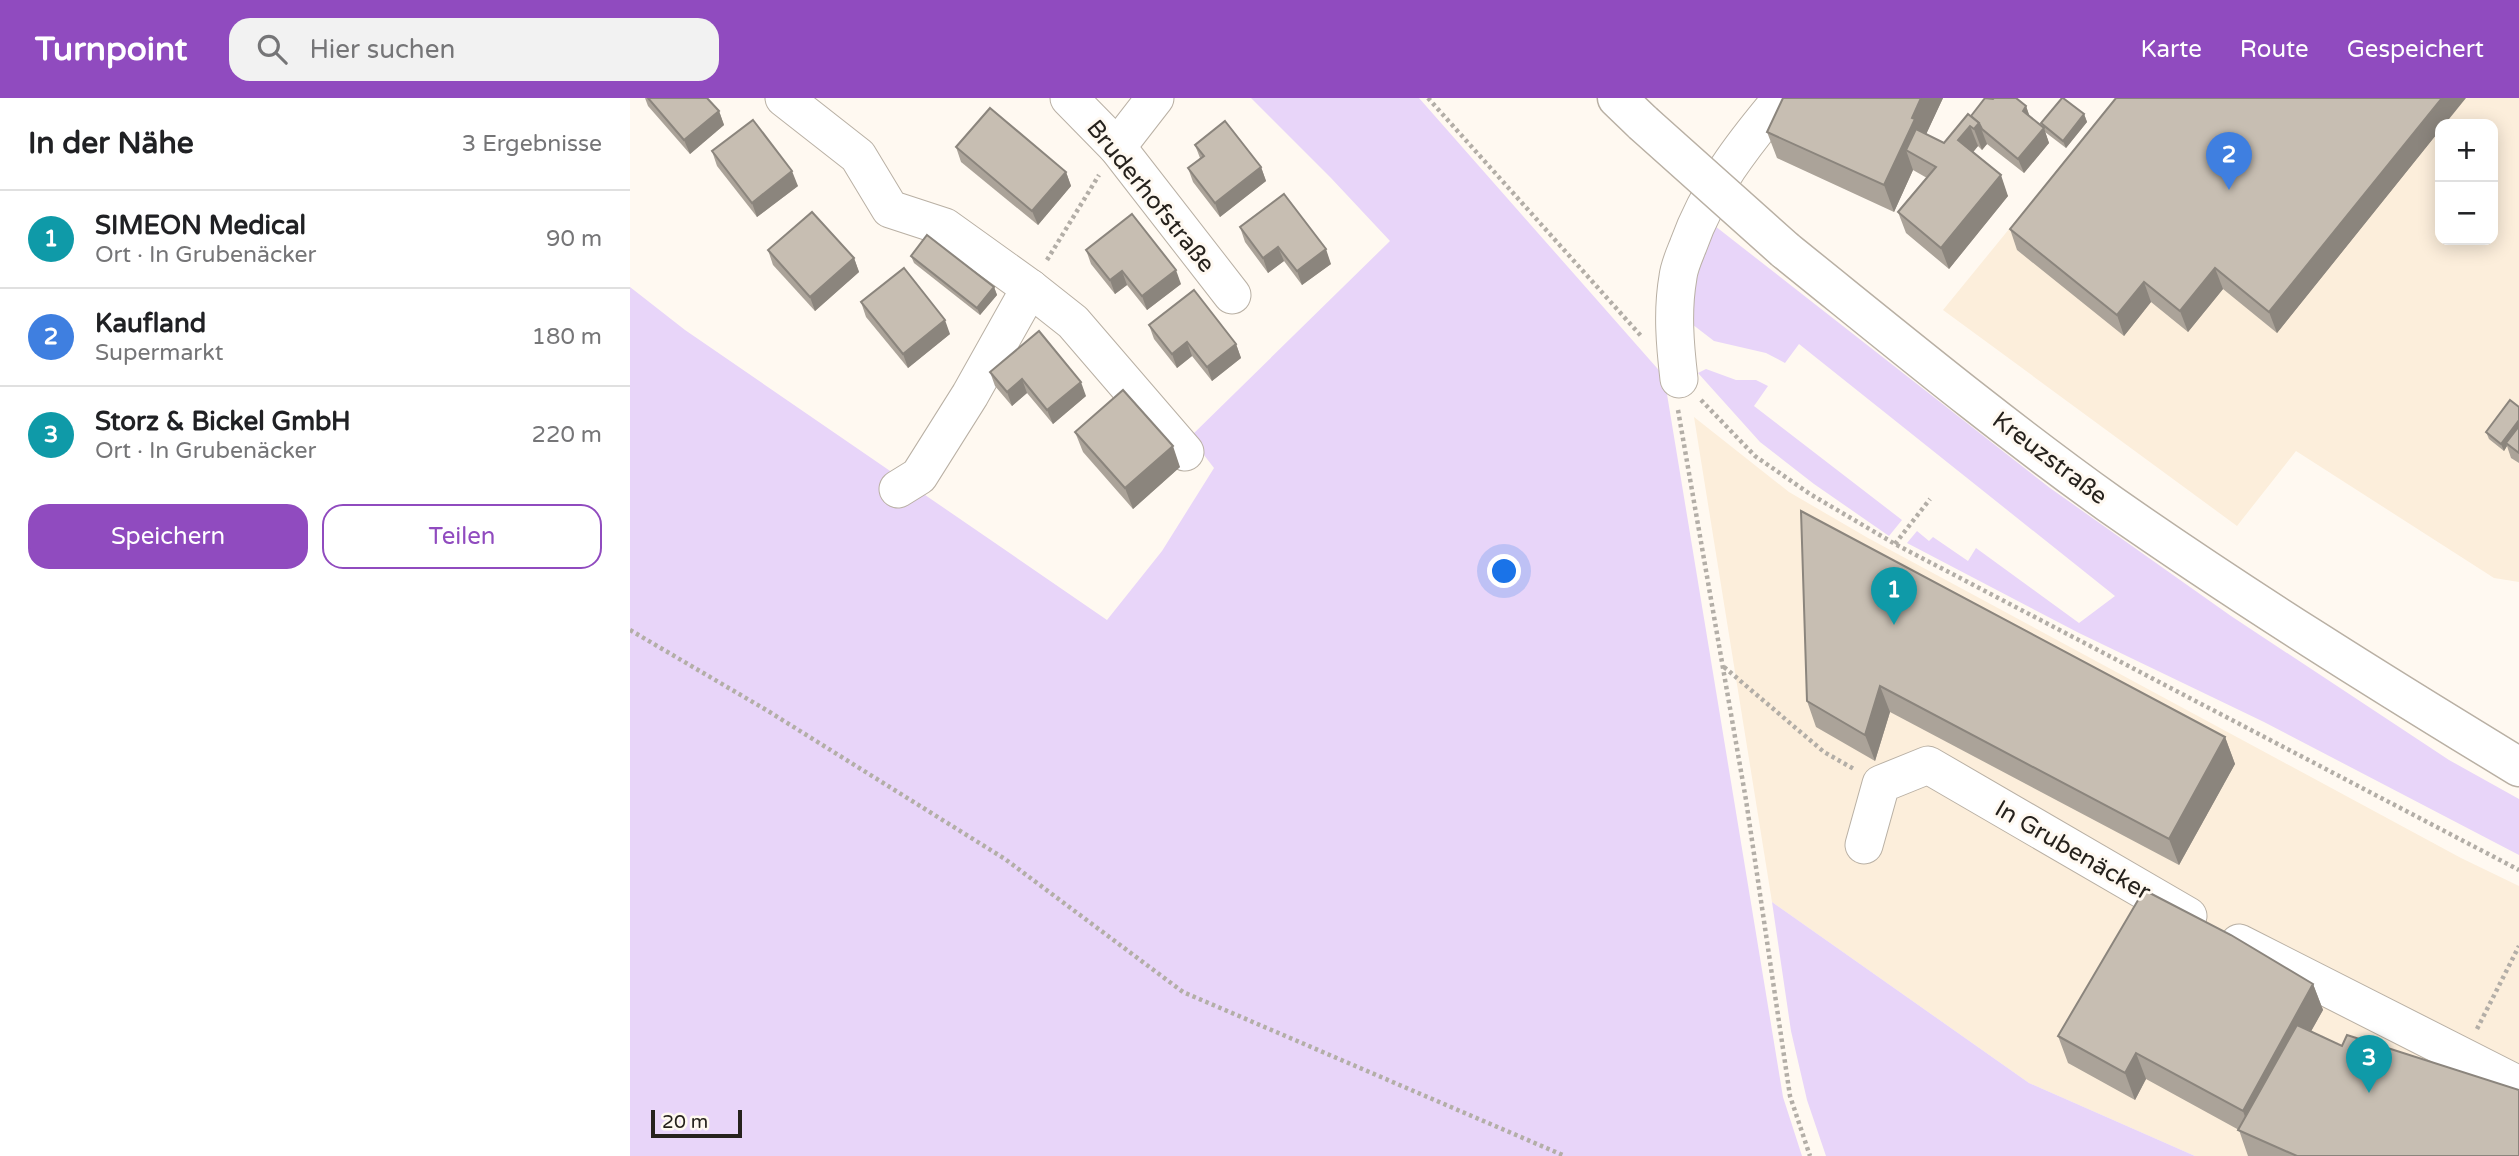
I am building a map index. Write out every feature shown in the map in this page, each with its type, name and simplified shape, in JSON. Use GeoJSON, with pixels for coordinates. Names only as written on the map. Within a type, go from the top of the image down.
{"type":"FeatureCollection","features":[{"type":"Feature","properties":{"kind":"main road","name":"Kreuzstraße"},"geometry":{"type":"LineString","coordinates":[[1630,110],[1785,250],[1959,390],[2107,502],[2214,576],[2519,767]]}},
{"type":"Feature","properties":{"kind":"street"},"geometry":{"type":"LineString","coordinates":[[784,98],[858,156],[890,209],[945,227],[1073,322],[1185,452]]}},
{"type":"Feature","properties":{"kind":"street","name":"Bruderhofstraße"},"geometry":{"type":"LineString","coordinates":[[1069,98],[1117,147],[1232,295]]}},
{"type":"Feature","properties":{"kind":"street"},"geometry":{"type":"LineString","coordinates":[[1117,147],[1155,98]]}},
{"type":"Feature","properties":{"kind":"street"},"geometry":{"type":"LineString","coordinates":[[1679,379],[1674,336],[1678,275],[1693,230],[1714,188],[1743,144],[1783,98]]}},
{"type":"Feature","properties":{"kind":"street"},"geometry":{"type":"LineString","coordinates":[[898,489],[919,476],[970,395],[1030,288]]}},
{"type":"Feature","properties":{"kind":"street","name":"In Grubenäcker"},"geometry":{"type":"LineString","coordinates":[[1881,784],[1928,765],[2202,925],[2519,1085]]}},
{"type":"Feature","properties":{"kind":"street"},"geometry":{"type":"LineString","coordinates":[[1864,845],[1881,784]]}},
{"type":"Feature","properties":{"kind":"path"},"geometry":{"type":"LineString","coordinates":[[1428,98],[1642,337]]}},
{"type":"Feature","properties":{"kind":"path"},"geometry":{"type":"LineString","coordinates":[[1030,288],[1117,147]]}},
{"type":"Feature","properties":{"kind":"path"},"geometry":{"type":"LineString","coordinates":[[1679,379],[1755,456],[1810,494],[1895,544],[2519,870]]}},
{"type":"Feature","properties":{"kind":"path"},"geometry":{"type":"LineString","coordinates":[[1679,379],[1678,408],[1746,800],[1790,1096],[1810,1156]]}},
{"type":"Feature","properties":{"kind":"path"},"geometry":{"type":"LineString","coordinates":[[1895,544],[1930,499]]}},
{"type":"Feature","properties":{"kind":"path"},"geometry":{"type":"LineString","coordinates":[[630,630],[768,711],[1005,859],[1183,992],[1565,1156]]}},
{"type":"Feature","properties":{"kind":"path"},"geometry":{"type":"LineString","coordinates":[[1723,666],[1824,752],[1881,784]]}},
{"type":"Feature","properties":{"kind":"path"},"geometry":{"type":"LineString","coordinates":[[2463,1058],[2519,946]]}},
{"type":"Feature","properties":{"kind":"shaded area"},"geometry":{"type":"Polygon","coordinates":[[[1251,98],[1419,98],[1664,376],[1783,1097],[1802,1156],[630,1156],[630,287],[685,330],[1107,620],[1162,551],[1214,468],[1190,437],[1390,241],[1251,98]]]}},
{"type":"Feature","properties":{"kind":"shaded area"},"geometry":{"type":"Polygon","coordinates":[[[2116,98],[2519,98],[2519,582],[2494,578],[2296,451],[2237,526],[1943,310],[2116,98]]]}},
{"type":"Feature","properties":{"kind":"shaded area"},"geometry":{"type":"Polygon","coordinates":[[[1715,226],[2050,488],[2231,616],[2449,760],[2519,799],[2519,855],[2264,722],[2079,633],[1907,543],[1917,531],[1929,541],[1933,537],[1968,561],[1976,548],[2079,623],[2115,596],[1799,344],[1785,363],[1766,353],[1714,341],[1688,321],[1695,272],[1703,247],[1715,226]]]}},
{"type":"Feature","properties":{"kind":"shaded area"},"geometry":{"type":"Polygon","coordinates":[[[1706,369],[1736,380],[1756,380],[1768,386],[1754,406],[1902,520],[1889,536],[1814,484],[1760,442],[1698,373],[1706,369]]]}},
{"type":"Feature","properties":{"kind":"shaded area"},"geometry":{"type":"Polygon","coordinates":[[[1694,417],[1789,492],[1868,538],[2461,858],[2519,886],[2519,1156],[2195,1156],[2029,1083],[1772,902],[1694,417]]]}},
{"type":"Feature","properties":{"kind":"shaded area"},"geometry":{"type":"Polygon","coordinates":[[[1772,902],[2029,1083],[2195,1156],[1826,1156],[1807,1100],[1791,1031],[1772,902]]]}},
{"type":"Feature","properties":{"kind":"building"},"geometry":{"type":"Polygon","coordinates":[[[648,98],[707,98],[719,111],[684,140],[648,98]]]}},
{"type":"Feature","properties":{"kind":"building"},"geometry":{"type":"Polygon","coordinates":[[[1783,98],[1921,98],[1912,118],[1915,119],[1884,185],[1767,132],[1783,98]]]}},
{"type":"Feature","properties":{"kind":"building"},"geometry":{"type":"Polygon","coordinates":[[[1985,98],[2016,98],[2026,106],[2023,111],[2044,128],[2018,159],[1982,129],[1971,116],[1985,98]]]}},
{"type":"Feature","properties":{"kind":"building"},"geometry":{"type":"Polygon","coordinates":[[[2062,98],[2084,114],[2063,141],[2041,123],[2062,98]]]}},
{"type":"Feature","properties":{"kind":"building"},"geometry":{"type":"Polygon","coordinates":[[[2116,98],[2442,98],[2269,312],[2215,268],[2180,311],[2144,282],[2117,315],[2010,229],[2116,98]]]}},
{"type":"Feature","properties":{"kind":"building"},"geometry":{"type":"Polygon","coordinates":[[[990,108],[1066,172],[1032,211],[956,147],[990,108]]]}},
{"type":"Feature","properties":{"kind":"building"},"geometry":{"type":"Polygon","coordinates":[[[1968,114],[1979,123],[1974,129],[1970,126],[1958,140],[2001,175],[1941,248],[1898,212],[1936,167],[1906,150],[1916,129],[1944,143],[1968,114]]]}},
{"type":"Feature","properties":{"kind":"building"},"geometry":{"type":"Polygon","coordinates":[[[753,120],[792,171],[752,203],[712,151],[753,120]]]}},
{"type":"Feature","properties":{"kind":"building"},"geometry":{"type":"Polygon","coordinates":[[[1225,121],[1261,167],[1215,203],[1188,168],[1204,156],[1195,145],[1225,121]]]}},
{"type":"Feature","properties":{"kind":"building"},"geometry":{"type":"Polygon","coordinates":[[[1284,194],[1326,249],[1297,271],[1278,247],[1263,258],[1240,227],[1284,194]]]}},
{"type":"Feature","properties":{"kind":"building"},"geometry":{"type":"Polygon","coordinates":[[[812,212],[854,258],[810,297],[768,250],[812,212]]]}},
{"type":"Feature","properties":{"kind":"building"},"geometry":{"type":"Polygon","coordinates":[[[1132,214],[1176,270],[1142,296],[1122,271],[1110,280],[1086,250],[1132,214]]]}},
{"type":"Feature","properties":{"kind":"building"},"geometry":{"type":"Polygon","coordinates":[[[927,235],[994,287],[977,308],[911,256],[927,235]]]}},
{"type":"Feature","properties":{"kind":"building"},"geometry":{"type":"Polygon","coordinates":[[[904,268],[945,320],[903,354],[861,302],[904,268]]]}},
{"type":"Feature","properties":{"kind":"building"},"geometry":{"type":"Polygon","coordinates":[[[1194,290],[1236,344],[1207,367],[1187,342],[1172,354],[1149,325],[1194,290]]]}},
{"type":"Feature","properties":{"kind":"building"},"geometry":{"type":"Polygon","coordinates":[[[1039,331],[1081,382],[1047,410],[1022,379],[1007,392],[990,372],[1039,331]]]}},
{"type":"Feature","properties":{"kind":"building"},"geometry":{"type":"Polygon","coordinates":[[[1123,390],[1173,446],[1125,488],[1075,432],[1123,390]]]}},
{"type":"Feature","properties":{"kind":"building"},"geometry":{"type":"Polygon","coordinates":[[[2510,400],[2519,407],[2519,420],[2501,444],[2486,432],[2510,400]]]}},
{"type":"Feature","properties":{"kind":"building"},"geometry":{"type":"Polygon","coordinates":[[[2519,426],[2519,453],[2506,443],[2519,426]]]}},
{"type":"Feature","properties":{"kind":"building"},"geometry":{"type":"Polygon","coordinates":[[[1801,511],[2225,737],[2169,839],[1880,686],[1865,735],[1807,701],[1801,511]]]}},
{"type":"Feature","properties":{"kind":"building"},"geometry":{"type":"Polygon","coordinates":[[[2144,890],[2231,935],[2313,984],[2243,1111],[2136,1053],[2125,1073],[2058,1036],[2144,890]]]}},
{"type":"Feature","properties":{"kind":"building"},"geometry":{"type":"Polygon","coordinates":[[[2297,1025],[2342,1046],[2347,1035],[2519,1090],[2519,1156],[2297,1156],[2238,1130],[2297,1025]]]}},
{"type":"Feature","properties":{"kind":"place","name":"Kaufland"},"geometry":{"type":"Point","coordinates":[2229,190]}},
{"type":"Feature","properties":{"kind":"place","name":"SIMEON Medical"},"geometry":{"type":"Point","coordinates":[1894,625]}},
{"type":"Feature","properties":{"kind":"place","name":"Storz & Bickel GmbH"},"geometry":{"type":"Point","coordinates":[2369,1093]}}]}
